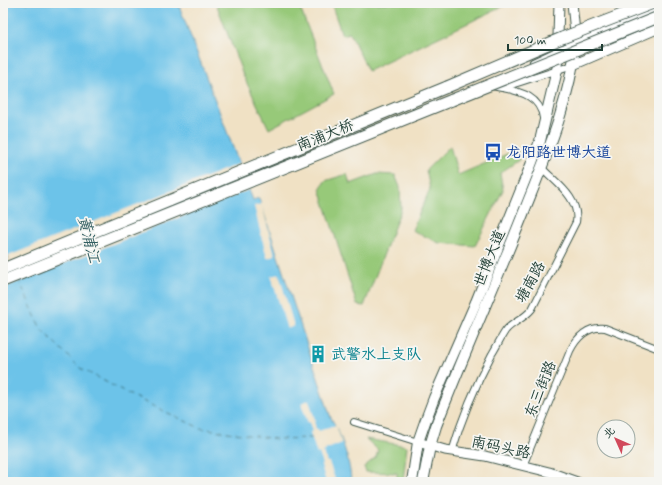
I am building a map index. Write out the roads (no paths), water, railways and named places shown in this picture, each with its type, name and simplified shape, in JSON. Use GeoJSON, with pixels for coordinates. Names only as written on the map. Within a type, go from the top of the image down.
{"type":"FeatureCollection","features":[{"type":"Feature","properties":{"kind":"highway","name":"南浦大桥"},"geometry":{"type":"LineString","coordinates":[[3,268],[562,38],[653,3]]}},
{"type":"Feature","properties":{"kind":"highway","name":"南浦大桥"},"geometry":{"type":"LineString","coordinates":[[3,281],[658,18]]}},
{"type":"Feature","properties":{"kind":"main road"},"geometry":{"type":"LineString","coordinates":[[557,70],[559,3]]}},
{"type":"Feature","properties":{"kind":"main road"},"geometry":{"type":"LineString","coordinates":[[572,3],[576,42],[658,18]]}},
{"type":"Feature","properties":{"kind":"main road"},"geometry":{"type":"LineString","coordinates":[[573,65],[658,18]]}},
{"type":"Feature","properties":{"kind":"main road","name":"世博大道"},"geometry":{"type":"LineString","coordinates":[[423,482],[430,446],[448,394],[542,168],[568,90],[576,42]]}},
{"type":"Feature","properties":{"kind":"main road","name":"世博大道"},"geometry":{"type":"LineString","coordinates":[[412,482],[418,442],[434,398],[476,302],[532,165],[540,140],[557,70]]}},
{"type":"Feature","properties":{"kind":"main road","name":"南码头路"},"geometry":{"type":"LineString","coordinates":[[418,442],[452,452],[485,456],[549,472],[577,482]]}},
{"type":"Feature","properties":{"kind":"street"},"geometry":{"type":"LineString","coordinates":[[540,140],[543,122],[542,112],[538,104],[526,94],[484,84],[576,42]]}},
{"type":"Feature","properties":{"kind":"street"},"geometry":{"type":"LineString","coordinates":[[502,88],[573,65]]}},
{"type":"Feature","properties":{"kind":"street","name":"塘南路"},"geometry":{"type":"LineString","coordinates":[[452,452],[457,434],[479,379],[505,332],[512,325],[525,317],[532,309],[576,222],[576,210],[572,200],[542,168]]}},
{"type":"Feature","properties":{"kind":"street","name":"东三街路"},"geometry":{"type":"LineString","coordinates":[[523,466],[570,351],[579,338],[592,329],[605,328],[659,348]]}},
{"type":"Feature","properties":{"kind":"street"},"geometry":{"type":"LineString","coordinates":[[354,422],[418,442]]}},
{"type":"Feature","properties":{"kind":"water","name":"黄浦江"},"geometry":{"type":"Polygon","coordinates":[[[3,3],[178,3],[253,200],[259,198],[331,418],[345,449],[351,475],[351,482],[3,482],[3,3]]]}},
{"type":"Feature","properties":{"kind":"place","name":"龙阳路世博大道"},"geometry":{"type":"Point","coordinates":[493,152]}},
{"type":"Feature","properties":{"kind":"place","name":"武警水上支队"},"geometry":{"type":"Point","coordinates":[318,354]}}]}
